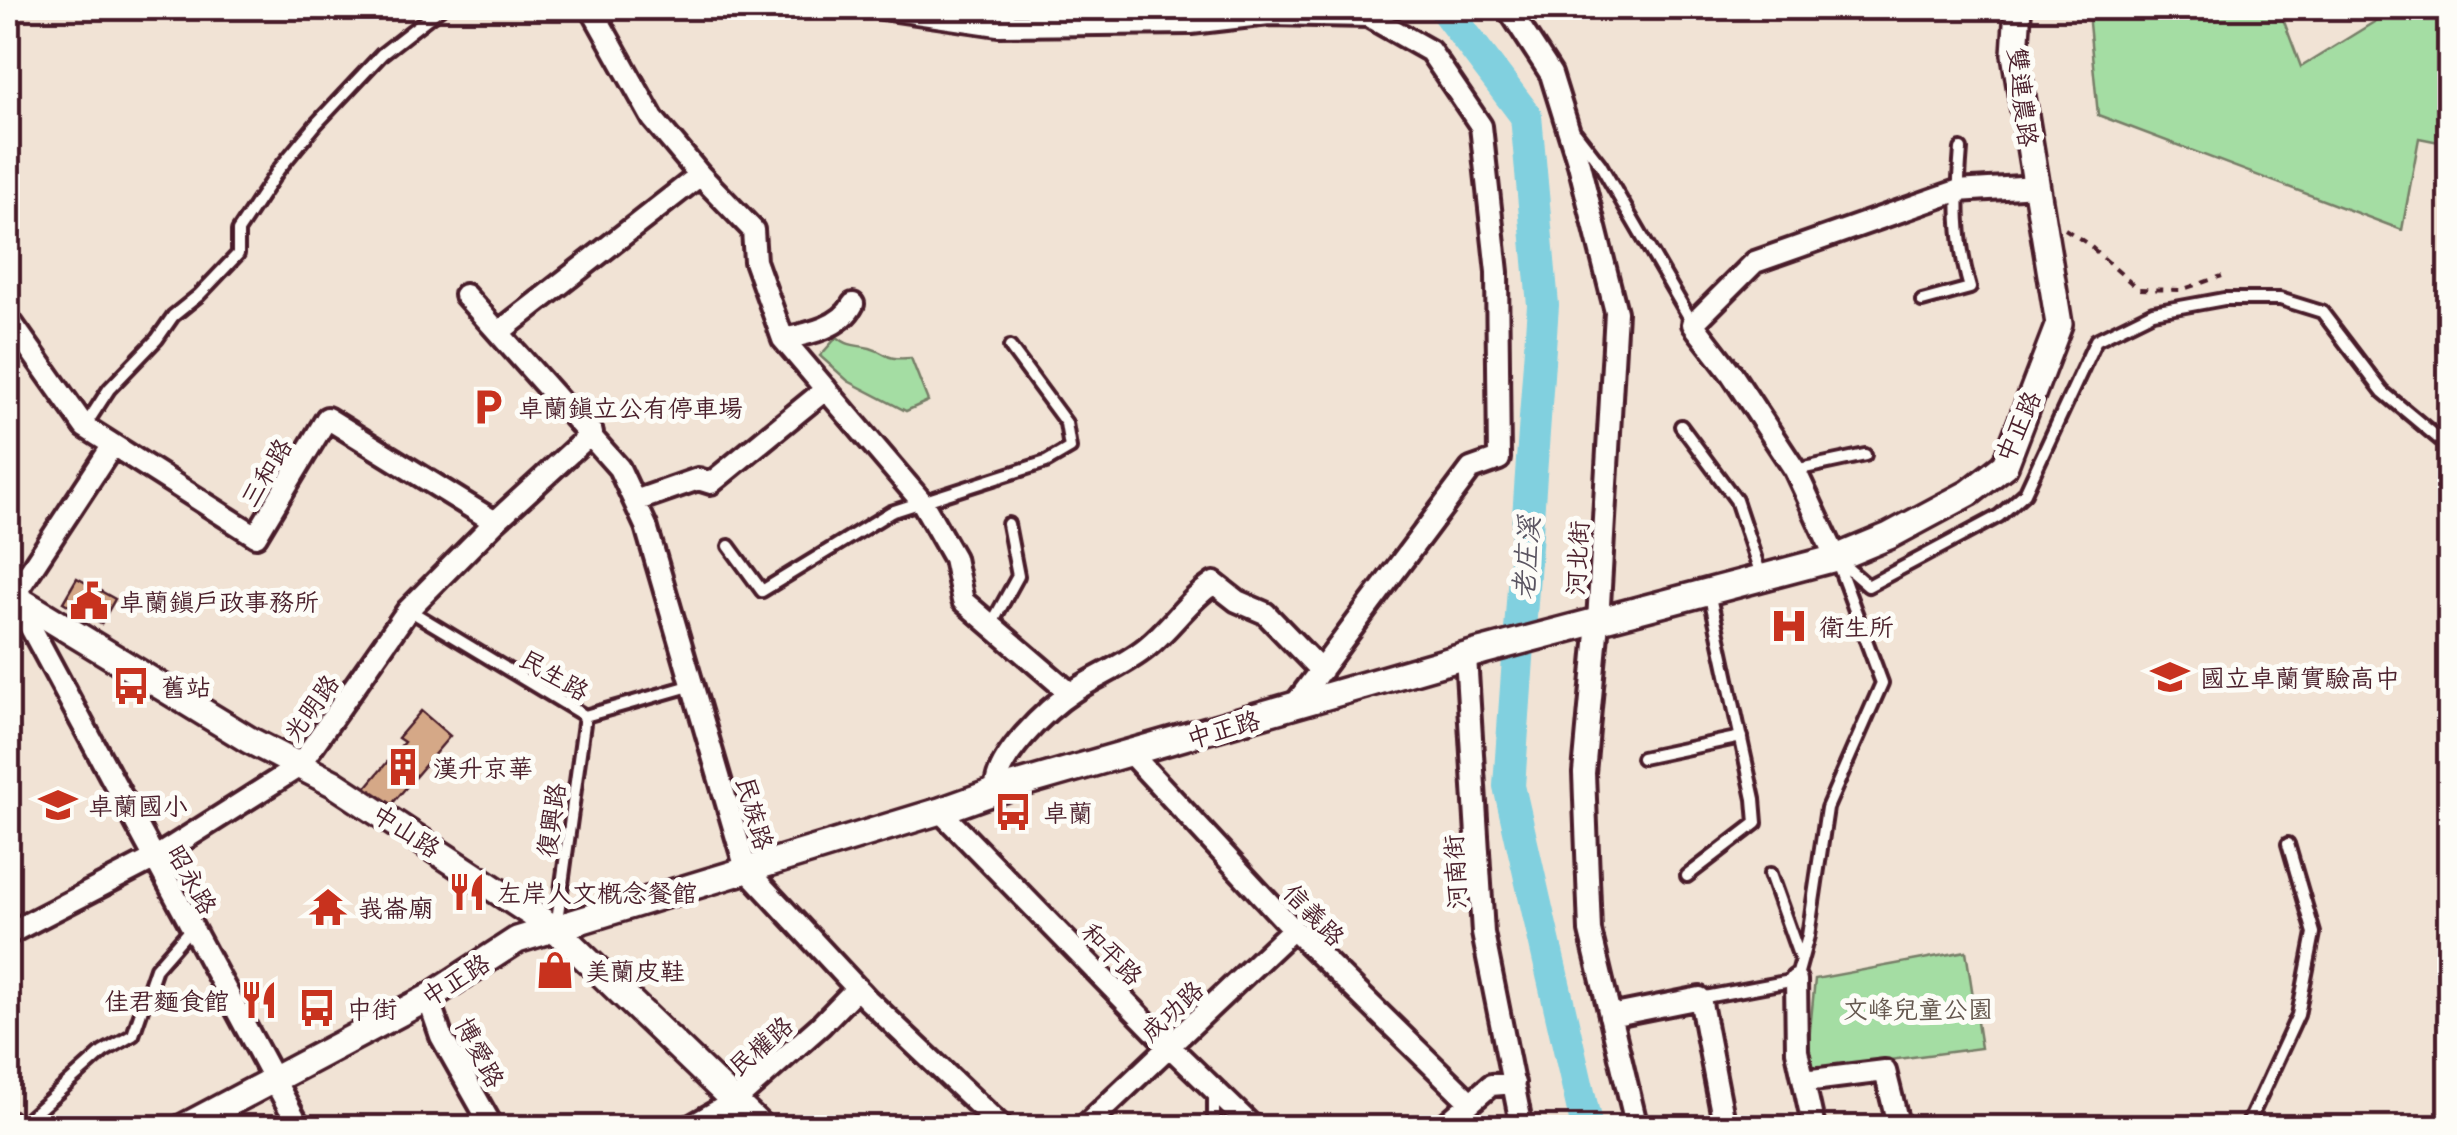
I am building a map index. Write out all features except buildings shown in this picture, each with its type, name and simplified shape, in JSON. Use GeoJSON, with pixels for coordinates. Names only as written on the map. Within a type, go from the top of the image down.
{"type":"FeatureCollection","features":[{"type":"Feature","properties":{"kind":"street"},"geometry":{"type":"LineString","coordinates":[[591,8],[653,118],[753,230],[754,262],[783,339],[922,502],[954,558],[963,601],[1070,693]]}},
{"type":"Feature","properties":{"kind":"street"},"geometry":{"type":"LineString","coordinates":[[882,8],[998,25],[1191,23],[1269,14],[1368,16],[1430,51],[1481,126],[1497,272],[1499,459],[1471,469],[1293,707]]}},
{"type":"Feature","properties":{"kind":"street","name":"河北街"},"geometry":{"type":"LineString","coordinates":[[1508,8],[1551,74],[1616,312],[1598,622],[1584,774],[1590,931],[1637,1128]]}},
{"type":"Feature","properties":{"kind":"street","name":"雙連農路"},"geometry":{"type":"LineString","coordinates":[[2018,8],[2015,54],[2037,186]]}},
{"type":"Feature","properties":{"kind":"street"},"geometry":{"type":"LineString","coordinates":[[499,332],[700,175]]}},
{"type":"Feature","properties":{"kind":"street"},"geometry":{"type":"LineString","coordinates":[[1836,558],[1795,470],[1731,372],[1693,324],[1755,262],[1957,191],[2037,186]]}},
{"type":"Feature","properties":{"kind":"street","name":"中正路"},"geometry":{"type":"LineString","coordinates":[[182,1128],[428,998],[517,940],[940,812],[996,791],[1475,654],[1836,558],[1889,536],[1969,492],[2005,464],[2059,324],[2037,186]]}},
{"type":"Feature","properties":{"kind":"street","name":"民族路"},"geometry":{"type":"LineString","coordinates":[[465,295],[592,433],[619,468],[646,526],[746,869],[857,988],[1004,1128]]}},
{"type":"Feature","properties":{"kind":"street"},"geometry":{"type":"LineString","coordinates":[[783,339],[812,333],[848,313],[853,304]]}},
{"type":"Feature","properties":{"kind":"street","name":"三和路"},"geometry":{"type":"LineString","coordinates":[[8,318],[85,427],[256,536],[327,418],[495,522]]}},
{"type":"Feature","properties":{"kind":"street"},"geometry":{"type":"LineString","coordinates":[[635,501],[698,479],[711,483],[826,388]]}},
{"type":"Feature","properties":{"kind":"street","name":"光明路"},"geometry":{"type":"LineString","coordinates":[[8,934],[153,859],[298,767],[408,610],[495,522],[592,433]]}},
{"type":"Feature","properties":{"kind":"street"},"geometry":{"type":"LineString","coordinates":[[12,597],[114,445]]}},
{"type":"Feature","properties":{"kind":"street"},"geometry":{"type":"LineString","coordinates":[[996,791],[995,781],[1004,759],[1070,693],[1147,647],[1195,596],[1214,583],[1237,601],[1265,613],[1321,671]]}},
{"type":"Feature","properties":{"kind":"street","name":"中山路"},"geometry":{"type":"LineString","coordinates":[[12,597],[298,767],[334,783],[556,929],[762,1128]]}},
{"type":"Feature","properties":{"kind":"street","name":"昭永路"},"geometry":{"type":"LineString","coordinates":[[12,597],[300,1128]]}},
{"type":"Feature","properties":{"kind":"street","name":"河南街"},"geometry":{"type":"LineString","coordinates":[[1475,654],[1482,933],[1522,1128]]}},
{"type":"Feature","properties":{"kind":"street","name":"信義路"},"geometry":{"type":"LineString","coordinates":[[1132,755],[1293,929],[1469,1101]]}},
{"type":"Feature","properties":{"kind":"street","name":"和平路"},"geometry":{"type":"LineString","coordinates":[[940,812],[1254,1128]]}},
{"type":"Feature","properties":{"kind":"street","name":"成功路"},"geometry":{"type":"LineString","coordinates":[[1083,1128],[1293,929]]}},
{"type":"Feature","properties":{"kind":"street"},"geometry":{"type":"LineString","coordinates":[[1798,970],[1797,1051],[1814,1128]]}},
{"type":"Feature","properties":{"kind":"street","name":"民權路"},"geometry":{"type":"LineString","coordinates":[[688,1128],[735,1100],[857,988]]}},
{"type":"Feature","properties":{"kind":"street","name":"博愛路"},"geometry":{"type":"LineString","coordinates":[[428,998],[442,1036],[493,1128]]}},
{"type":"Feature","properties":{"kind":"street"},"geometry":{"type":"LineString","coordinates":[[1610,1016],[1700,998],[1725,1128]]}},
{"type":"Feature","properties":{"kind":"street"},"geometry":{"type":"LineString","coordinates":[[1804,1081],[1885,1071],[1900,1128]]}},
{"type":"Feature","properties":{"kind":"street"},"geometry":{"type":"LineString","coordinates":[[1445,1126],[1490,1085],[1514,1083]]}},
{"type":"Feature","properties":{"kind":"lane"},"geometry":{"type":"LineString","coordinates":[[85,427],[109,389],[173,316],[238,254],[238,231],[317,123],[382,54],[441,8]]}},
{"type":"Feature","properties":{"kind":"lane"},"geometry":{"type":"LineString","coordinates":[[1566,121],[1600,164],[1693,324]]}},
{"type":"Feature","properties":{"kind":"lane"},"geometry":{"type":"LineString","coordinates":[[1922,301],[1970,288],[1961,256],[1957,191],[1961,149]]}},
{"type":"Feature","properties":{"kind":"lane"},"geometry":{"type":"LineString","coordinates":[[1836,558],[1868,586],[1999,516],[2025,492],[2096,340],[2153,312],[2224,299],[2280,299],[2322,312],[2383,392],[2450,448]]}},
{"type":"Feature","properties":{"kind":"lane"},"geometry":{"type":"LineString","coordinates":[[729,546],[762,591],[892,512],[1046,462],[1070,448],[1066,422],[1010,347]]}},
{"type":"Feature","properties":{"kind":"lane"},"geometry":{"type":"LineString","coordinates":[[1681,426],[1736,500],[1762,578]]}},
{"type":"Feature","properties":{"kind":"lane"},"geometry":{"type":"LineString","coordinates":[[1795,470],[1865,455]]}},
{"type":"Feature","properties":{"kind":"lane"},"geometry":{"type":"LineString","coordinates":[[991,625],[1018,576],[1008,524]]}},
{"type":"Feature","properties":{"kind":"lane"},"geometry":{"type":"LineString","coordinates":[[1798,970],[1827,808],[1882,683],[1836,558]]}},
{"type":"Feature","properties":{"kind":"lane"},"geometry":{"type":"LineString","coordinates":[[1686,876],[1756,823],[1710,592]]}},
{"type":"Feature","properties":{"kind":"lane","name":"民生路"},"geometry":{"type":"LineString","coordinates":[[408,610],[584,716],[692,684]]}},
{"type":"Feature","properties":{"kind":"lane","name":"復興路"},"geometry":{"type":"LineString","coordinates":[[556,929],[584,716]]}},
{"type":"Feature","properties":{"kind":"lane"},"geometry":{"type":"LineString","coordinates":[[1642,758],[1740,737]]}},
{"type":"Feature","properties":{"kind":"lane"},"geometry":{"type":"LineString","coordinates":[[2246,1128],[2298,1015],[2314,933],[2288,844]]}},
{"type":"Feature","properties":{"kind":"lane"},"geometry":{"type":"LineString","coordinates":[[1770,874],[1798,970]]}},
{"type":"Feature","properties":{"kind":"lane"},"geometry":{"type":"LineString","coordinates":[[12,1126],[103,1052],[133,1035],[156,968],[192,928]]}},
{"type":"Feature","properties":{"kind":"lane"},"geometry":{"type":"LineString","coordinates":[[1700,998],[1798,970]]}},
{"type":"Feature","properties":{"kind":"lane"},"geometry":{"type":"LineString","coordinates":[[1214,1090],[1214,1128]]}},
{"type":"Feature","properties":{"kind":"path"},"geometry":{"type":"LineString","coordinates":[[2042,214],[2088,244],[2138,288],[2180,290],[2222,276]]}},
{"type":"Feature","properties":{"kind":"green space"},"geometry":{"type":"Polygon","coordinates":[[[2097,8],[2279,8],[2301,67],[2397,8],[2449,8],[2449,144],[2419,138],[2402,230],[2098,115],[2089,23],[2097,8]]]}},
{"type":"Feature","properties":{"kind":"green space"},"geometry":{"type":"Polygon","coordinates":[[[837,337],[891,357],[911,358],[928,401],[906,411],[848,381],[820,356],[837,337]]]}},
{"type":"Feature","properties":{"kind":"green space","name":"文峰兒童公園"},"geometry":{"type":"Polygon","coordinates":[[[1966,951],[1981,1048],[1806,1071],[1815,979],[1966,951]]]}},
{"type":"Feature","properties":{"kind":"waterway","name":"老庄溪"},"geometry":{"type":"LineString","coordinates":[[1444,8],[1526,116],[1543,305],[1509,786],[1587,1128]]}},
{"type":"Feature","properties":{"kind":"place","name":"卓蘭鎮立公有停車場"},"geometry":{"type":"Point","coordinates":[488,407]}},
{"type":"Feature","properties":{"kind":"place","name":"卓蘭鎮戶政事務所"},"geometry":{"type":"Point","coordinates":[89,601]}},
{"type":"Feature","properties":{"kind":"place","name":"衛生所"},"geometry":{"type":"Point","coordinates":[1789,626]}},
{"type":"Feature","properties":{"kind":"place","name":"國立卓蘭實驗高中"},"geometry":{"type":"Point","coordinates":[2170,677]}},
{"type":"Feature","properties":{"kind":"place","name":"舊站"},"geometry":{"type":"Point","coordinates":[131,686]}},
{"type":"Feature","properties":{"kind":"place","name":"漢升京華"},"geometry":{"type":"Point","coordinates":[403,767]}},
{"type":"Feature","properties":{"kind":"place","name":"卓蘭國小"},"geometry":{"type":"Point","coordinates":[58,805]}},
{"type":"Feature","properties":{"kind":"place","name":"卓蘭"},"geometry":{"type":"Point","coordinates":[1013,812]}},
{"type":"Feature","properties":{"kind":"place","name":"左岸人文概念餐館"},"geometry":{"type":"Point","coordinates":[467,892]}},
{"type":"Feature","properties":{"kind":"place","name":"峩崙廟"},"geometry":{"type":"Point","coordinates":[328,907]}},
{"type":"Feature","properties":{"kind":"place","name":"美蘭皮鞋"},"geometry":{"type":"Point","coordinates":[555,970]}},
{"type":"Feature","properties":{"kind":"place","name":"佳君麵食館"},"geometry":{"type":"Point","coordinates":[259,1000]}},
{"type":"Feature","properties":{"kind":"place","name":"中街"},"geometry":{"type":"Point","coordinates":[317,1008]}}]}
